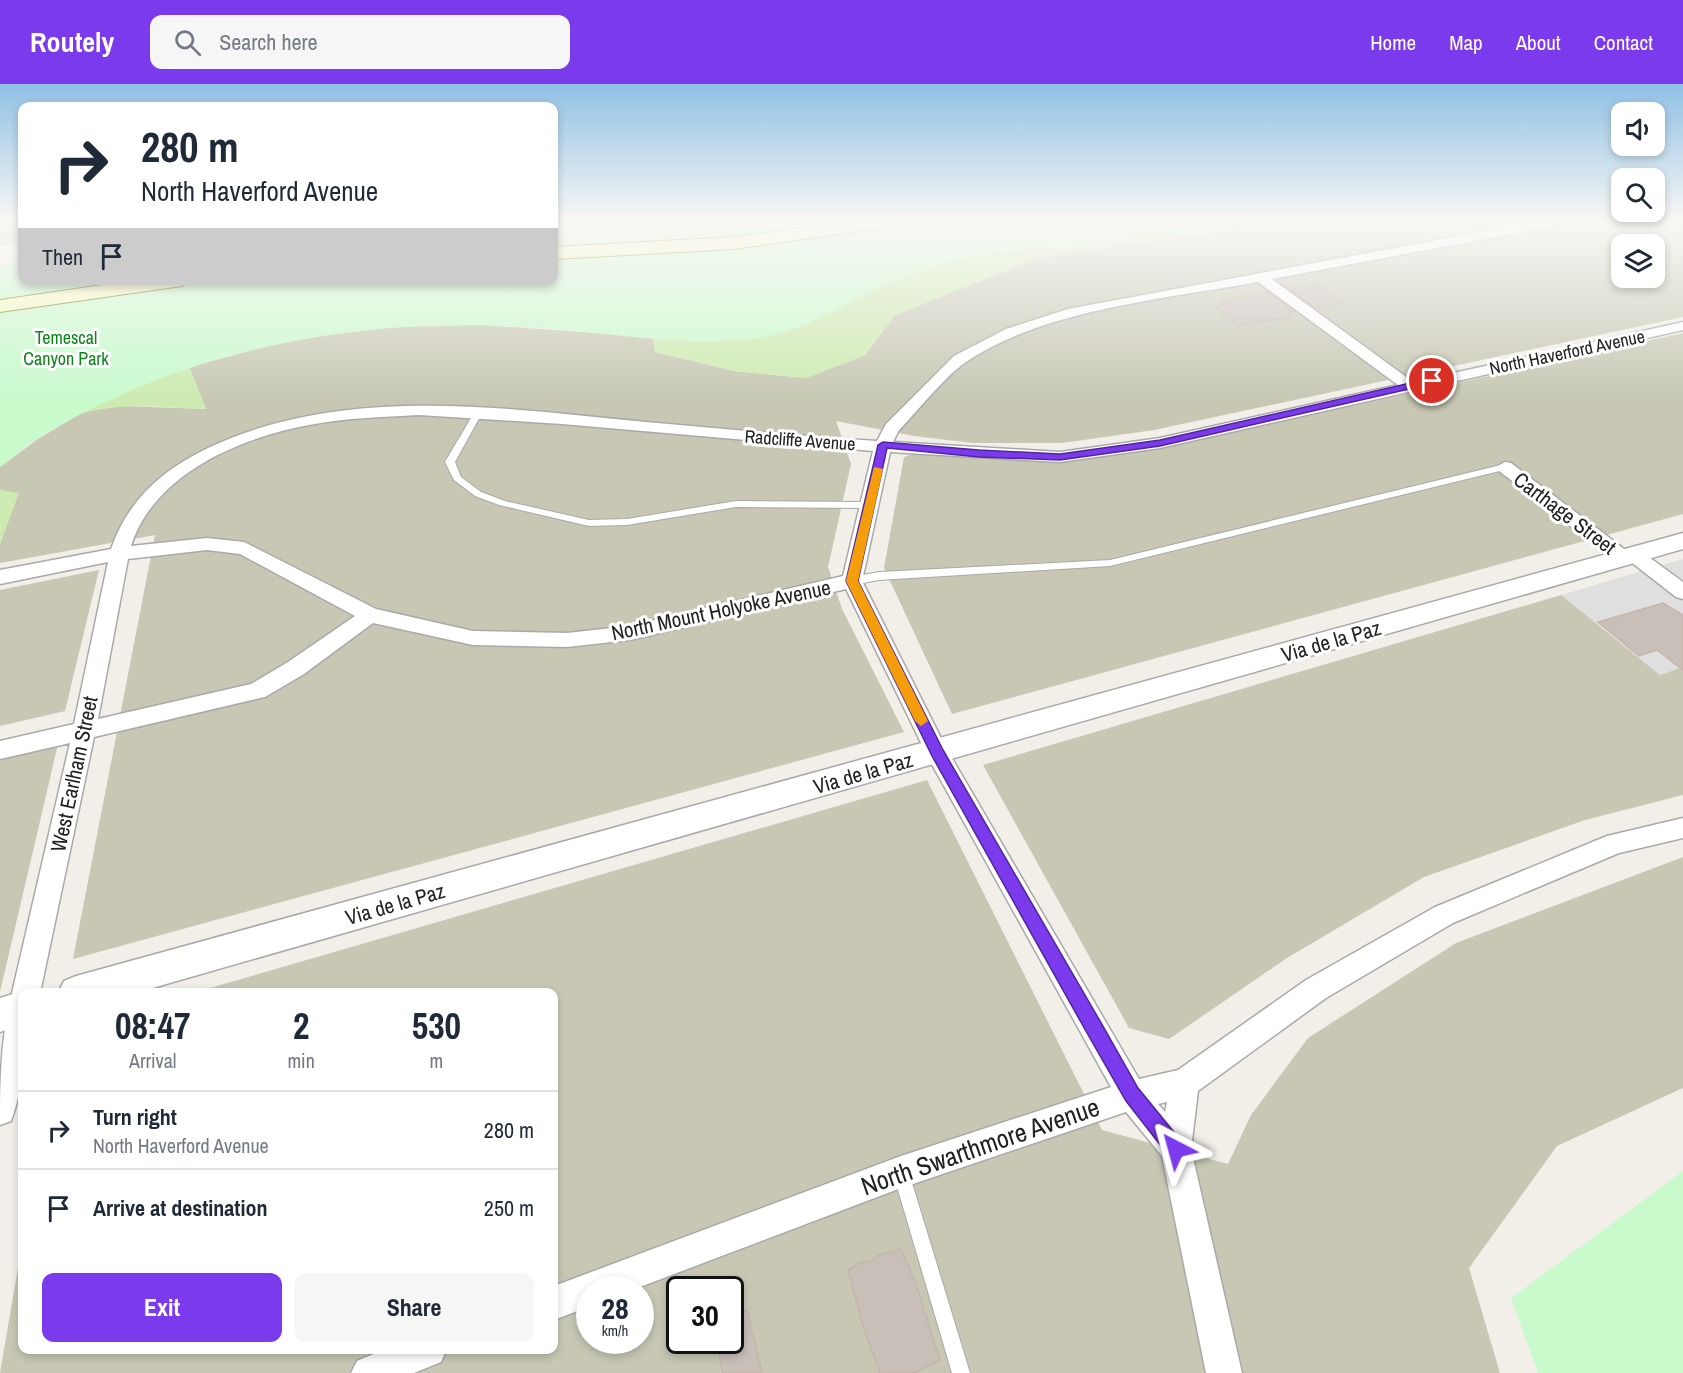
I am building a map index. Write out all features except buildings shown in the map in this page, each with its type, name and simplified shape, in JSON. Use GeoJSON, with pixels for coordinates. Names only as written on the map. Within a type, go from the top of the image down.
{"type":"FeatureCollection","features":[{"type":"Feature","properties":{"kind":"main road"},"geometry":{"type":"LineString","coordinates":[[0,306],[147,285]]}},
{"type":"Feature","properties":{"kind":"street","name":"Radcliffe Avenue"},"geometry":{"type":"LineString","coordinates":[[119,554],[129,524],[154,491],[195,461],[243,438],[306,420],[361,413],[419,410],[478,412],[795,441],[883,445],[892,428],[959,359],[1011,332],[1068,313],[1227,282]]}},
{"type":"Feature","properties":{"kind":"street"},"geometry":{"type":"LineString","coordinates":[[1267,282],[1409,386]]}},
{"type":"Feature","properties":{"kind":"street","name":"North Haverford Avenue"},"geometry":{"type":"LineString","coordinates":[[883,445],[979,454],[1060,457],[1160,443],[1683,326]]}},
{"type":"Feature","properties":{"kind":"street"},"geometry":{"type":"LineString","coordinates":[[883,445],[852,581],[937,753],[1132,1095],[1176,1149]]}},
{"type":"Feature","properties":{"kind":"street","name":"Carthage Street"},"geometry":{"type":"LineString","coordinates":[[1505,467],[1630,557],[1683,592]]}},
{"type":"Feature","properties":{"kind":"street","name":"Via de la Paz"},"geometry":{"type":"LineString","coordinates":[[94,988],[937,753],[1683,541]]}},
{"type":"Feature","properties":{"kind":"street","name":"North Mount Holyoke Avenue"},"geometry":{"type":"LineString","coordinates":[[0,577],[184,544],[244,548],[370,615],[473,638],[567,640],[630,633],[852,581]]}},
{"type":"Feature","properties":{"kind":"street","name":"West Earlham Street"},"geometry":{"type":"LineString","coordinates":[[27,988],[84,731],[119,554]]}},
{"type":"Feature","properties":{"kind":"street"},"geometry":{"type":"LineString","coordinates":[[0,750],[257,691],[297,668],[370,615]]}},
{"type":"Feature","properties":{"kind":"street","name":"North Swarthmore Avenue"},"geometry":{"type":"LineString","coordinates":[[558,1301],[901,1172],[1132,1095],[1184,1083],[1316,989],[1444,915],[1616,843],[1683,828]]}},
{"type":"Feature","properties":{"kind":"street"},"geometry":{"type":"LineString","coordinates":[[0,1015],[18,1010]]}},
{"type":"Feature","properties":{"kind":"street"},"geometry":{"type":"LineString","coordinates":[[0,1110],[18,1027]]}},
{"type":"Feature","properties":{"kind":"street"},"geometry":{"type":"LineString","coordinates":[[1184,1083],[1176,1149],[1224,1373]]}},
{"type":"Feature","properties":{"kind":"street"},"geometry":{"type":"LineString","coordinates":[[369,1373],[419,1354]]}},
{"type":"Feature","properties":{"kind":"lane"},"geometry":{"type":"LineString","coordinates":[[478,412],[450,462],[457,478],[477,494],[502,503],[589,523],[627,522],[736,504],[870,505]]}},
{"type":"Feature","properties":{"kind":"lane"},"geometry":{"type":"LineString","coordinates":[[852,581],[879,576],[1110,563],[1505,467]]}},
{"type":"Feature","properties":{"kind":"lane"},"geometry":{"type":"LineString","coordinates":[[901,1172],[961,1373]]}},
{"type":"Feature","properties":{"kind":"shaded area"},"geometry":{"type":"Polygon","coordinates":[[[977,282],[1611,282],[1611,288],[1665,288],[1665,282],[1683,282],[1683,317],[1154,430],[1062,443],[972,443],[914,436],[836,421],[851,464],[828,567],[842,609],[904,732],[73,959],[155,535],[0,563],[0,544],[18,494],[0,490],[0,467],[38,439],[83,412],[121,406],[206,409],[189,367],[291,340],[391,327],[482,325],[653,337],[656,352],[734,371],[806,378],[865,355],[895,315],[977,282]]]}},
{"type":"Feature","properties":{"kind":"shaded area"},"geometry":{"type":"Polygon","coordinates":[[[1683,333],[1683,514],[952,714],[884,568],[904,457],[916,453],[1058,461],[1158,449],[1683,333]]]}},
{"type":"Feature","properties":{"kind":"shaded area"},"geometry":{"type":"Polygon","coordinates":[[[1683,559],[1683,667],[1660,675],[1561,595],[1683,559]]]}},
{"type":"Feature","properties":{"kind":"shaded area"},"geometry":{"type":"Polygon","coordinates":[[[99,570],[65,711],[0,726],[0,590],[99,570]]]}},
{"type":"Feature","properties":{"kind":"shaded area"},"geometry":{"type":"Polygon","coordinates":[[[1561,595],[1660,675],[1683,667],[1683,795],[1585,820],[1424,877],[1287,958],[1169,1039],[1129,1028],[983,765],[1561,595]]]}},
{"type":"Feature","properties":{"kind":"shaded area"},"geometry":{"type":"Polygon","coordinates":[[[59,740],[0,992],[0,753],[59,740]]]}},
{"type":"Feature","properties":{"kind":"shaded area"},"geometry":{"type":"Polygon","coordinates":[[[927,780],[1102,1130],[1228,1164],[1251,1115],[1308,1038],[1456,943],[1683,857],[1683,1088],[1557,1146],[1469,1268],[1500,1373],[0,1373],[18,1267],[18,1354],[558,1354],[558,988],[210,988],[927,780]]]}},
{"type":"Feature","properties":{"kind":"green space","name":"Temescal Canyon Park"},"geometry":{"type":"Polygon","coordinates":[[[0,282],[18,282],[18,285],[558,285],[558,282],[977,282],[895,315],[865,355],[806,378],[734,371],[655,352],[653,337],[544,328],[435,325],[373,329],[311,338],[189,367],[206,409],[131,406],[86,412],[54,428],[0,467],[0,282]]]}},
{"type":"Feature","properties":{"kind":"green space","name":"Temescal Canyon Park"},"geometry":{"type":"Polygon","coordinates":[[[0,282],[18,282],[18,285],[558,285],[558,282],[891,282],[793,330],[735,340],[677,340],[534,327],[479,325],[423,326],[314,337],[208,362],[157,380],[64,423],[37,439],[0,467],[0,282]]]}},
{"type":"Feature","properties":{"kind":"green space"},"geometry":{"type":"Polygon","coordinates":[[[0,490],[19,493],[0,544],[0,490]]]}},
{"type":"Feature","properties":{"kind":"green space"},"geometry":{"type":"Polygon","coordinates":[[[1683,1171],[1683,1373],[1538,1373],[1511,1298],[1683,1171]]]}},
{"type":"Feature","properties":{"kind":"slow traffic"},"geometry":{"type":"LineString","coordinates":[[878,469],[852,581],[921,721]]}},
{"type":"Feature","properties":{"kind":"route"},"geometry":{"type":"LineString","coordinates":[[1176,1149],[1132,1095],[937,753],[852,581],[883,445],[979,454],[1060,457],[1160,443],[1432,381]]}}]}
